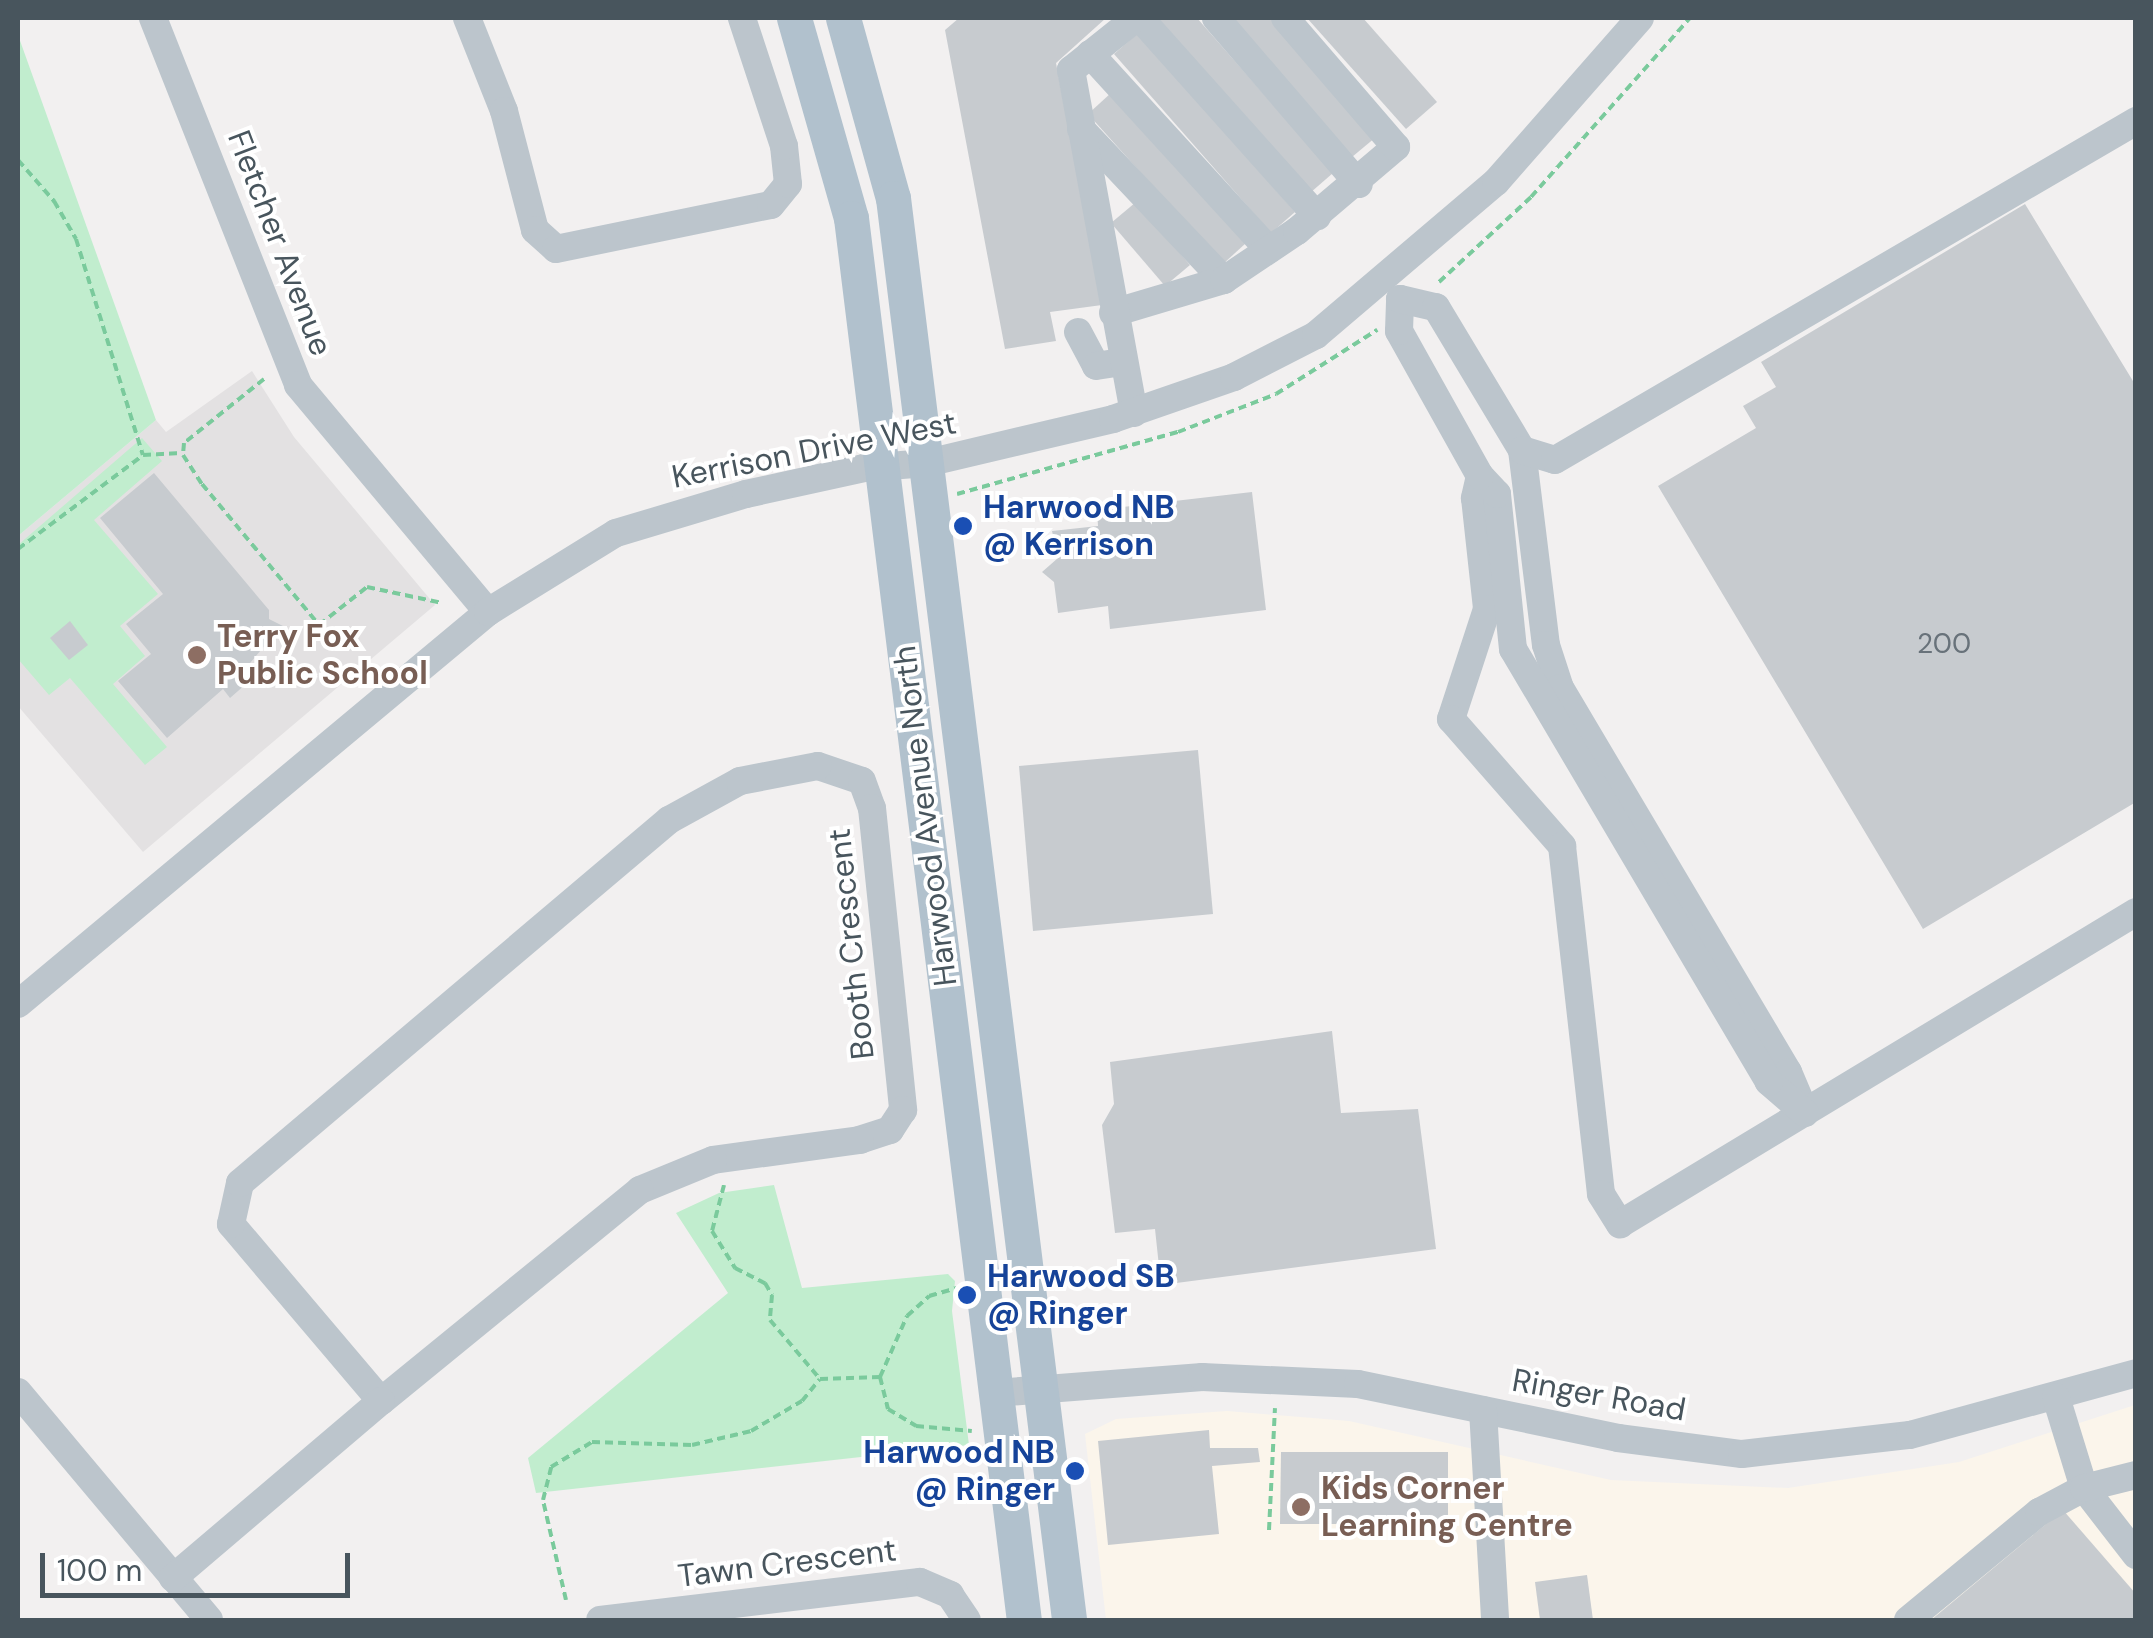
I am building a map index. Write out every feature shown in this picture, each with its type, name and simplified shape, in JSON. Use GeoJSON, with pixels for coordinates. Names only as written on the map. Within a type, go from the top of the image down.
{"type":"FeatureCollection","features":[{"type":"Feature","properties":{"kind":"main road","name":"Harwood Avenue North"},"geometry":{"type":"LineString","coordinates":[[794,18],[828,118],[850,218],[885,466],[1024,1620]]}},
{"type":"Feature","properties":{"kind":"main road","name":"Harwood Avenue North"},"geometry":{"type":"LineString","coordinates":[[845,18],[892,198],[928,462],[1069,1620]]}},
{"type":"Feature","properties":{"kind":"street","name":"Fletcher Avenue"},"geometry":{"type":"LineString","coordinates":[[153,18],[298,385],[488,612]]}},
{"type":"Feature","properties":{"kind":"street"},"geometry":{"type":"LineString","coordinates":[[467,18],[504,111],[535,230],[556,249],[771,204],[788,184],[784,146],[742,18]]}},
{"type":"Feature","properties":{"kind":"street"},"geometry":{"type":"LineString","coordinates":[[1134,413],[1070,70],[1138,18],[1316,216]]}},
{"type":"Feature","properties":{"kind":"street"},"geometry":{"type":"LineString","coordinates":[[1216,18],[1358,184]]}},
{"type":"Feature","properties":{"kind":"street"},"geometry":{"type":"LineString","coordinates":[[1113,313],[1224,280],[1358,184],[1396,146],[1286,18]]}},
{"type":"Feature","properties":{"kind":"street","name":"Kerrison Drive West"},"geometry":{"type":"LineString","coordinates":[[18,1004],[488,612],[616,532],[746,494],[885,466],[928,462],[1134,413],[1234,377],[1316,335],[1496,182],[1640,18]]}},
{"type":"Feature","properties":{"kind":"street"},"geometry":{"type":"LineString","coordinates":[[1090,54],[1269,250]]}},
{"type":"Feature","properties":{"kind":"street"},"geometry":{"type":"LineString","coordinates":[[1522,450],[1555,460],[2136,121]]}},
{"type":"Feature","properties":{"kind":"street"},"geometry":{"type":"LineString","coordinates":[[1081,129],[1224,280]]}},
{"type":"Feature","properties":{"kind":"street"},"geometry":{"type":"LineString","coordinates":[[1400,298],[1436,307],[1522,450],[1546,645],[1560,688],[1788,1072],[1805,1113],[1768,1082],[1513,649],[1497,494],[1480,476],[1399,332],[1400,298]]}},
{"type":"Feature","properties":{"kind":"street"},"geometry":{"type":"LineString","coordinates":[[1078,332],[1096,366],[1122,362]]}},
{"type":"Feature","properties":{"kind":"street"},"geometry":{"type":"LineString","coordinates":[[1480,476],[1474,498],[1487,609],[1451,719],[1562,846],[1602,1194],[1620,1224],[2136,912]]}},
{"type":"Feature","properties":{"kind":"street","name":"Booth Crescent"},"geometry":{"type":"LineString","coordinates":[[173,1578],[382,1400],[640,1190],[713,1160],[860,1140],[890,1130],[902,1110],[872,808],[862,781],[818,766],[740,781],[669,820],[240,1184],[231,1224],[382,1400]]}},
{"type":"Feature","properties":{"kind":"street","name":"Ringer Road"},"geometry":{"type":"LineString","coordinates":[[995,1393],[1202,1377],[1338,1383],[1742,1454],[1910,1435],[2136,1373]]}},
{"type":"Feature","properties":{"kind":"street"},"geometry":{"type":"LineString","coordinates":[[18,1392],[209,1620]]}},
{"type":"Feature","properties":{"kind":"street"},"geometry":{"type":"LineString","coordinates":[[2056,1397],[2084,1488],[2136,1555]]}},
{"type":"Feature","properties":{"kind":"street"},"geometry":{"type":"LineString","coordinates":[[1483,1410],[1496,1620]]}},
{"type":"Feature","properties":{"kind":"street"},"geometry":{"type":"LineString","coordinates":[[1908,1620],[2039,1512],[2084,1488],[2136,1475]]}},
{"type":"Feature","properties":{"kind":"street","name":"Tawn Crescent"},"geometry":{"type":"LineString","coordinates":[[600,1620],[920,1582],[950,1595],[967,1620]]}},
{"type":"Feature","properties":{"kind":"path"},"geometry":{"type":"LineString","coordinates":[[18,160],[76,239],[142,455]]}},
{"type":"Feature","properties":{"kind":"path"},"geometry":{"type":"LineString","coordinates":[[183,453],[204,420],[264,379]]}},
{"type":"Feature","properties":{"kind":"path"},"geometry":{"type":"LineString","coordinates":[[18,548],[142,455],[183,453]]}},
{"type":"Feature","properties":{"kind":"path"},"geometry":{"type":"LineString","coordinates":[[183,453],[319,624],[367,587],[442,603]]}},
{"type":"Feature","properties":{"kind":"path"},"geometry":{"type":"LineString","coordinates":[[724,1185],[712,1231],[735,1268],[765,1283],[772,1295],[770,1320],[820,1379]]}},
{"type":"Feature","properties":{"kind":"path"},"geometry":{"type":"LineString","coordinates":[[976,1431],[916,1426],[888,1409],[880,1377],[907,1316],[929,1296],[981,1281]]}},
{"type":"Feature","properties":{"kind":"path"},"geometry":{"type":"LineString","coordinates":[[566,1600],[543,1500],[551,1467],[592,1442],[692,1445],[751,1431],[802,1400],[820,1379],[880,1377]]}},
{"type":"Feature","properties":{"kind":"path"},"geometry":{"type":"LineString","coordinates":[[1268,1530],[1275,1408]]}},
{"type":"Feature","properties":{"kind":"shaded area","name":"Terry Fox Public School"},"geometry":{"type":"Polygon","coordinates":[[[252,371],[294,437],[435,605],[143,852],[18,706],[18,536],[156,420],[166,432],[252,371]]]}},
{"type":"Feature","properties":{"kind":"shaded area"},"geometry":{"type":"Polygon","coordinates":[[[2135,1405],[2135,1620],[1106,1620],[1085,1434],[1116,1419],[1227,1411],[1349,1421],[1611,1480],[1788,1488],[1959,1462],[2135,1405]]]}},
{"type":"Feature","properties":{"kind":"green space"},"geometry":{"type":"Polygon","coordinates":[[[18,35],[156,420],[18,536],[18,35]]]}},
{"type":"Feature","properties":{"kind":"green space"},"geometry":{"type":"Polygon","coordinates":[[[142,438],[162,461],[94,520],[158,594],[120,626],[145,656],[113,684],[167,747],[145,765],[70,678],[49,695],[18,659],[18,545],[142,438]]]}},
{"type":"Feature","properties":{"kind":"green space"},"geometry":{"type":"Polygon","coordinates":[[[774,1185],[802,1288],[948,1274],[955,1281],[952,1311],[969,1445],[536,1493],[528,1458],[728,1293],[676,1213],[719,1193],[774,1185]]]}},
{"type":"Feature","properties":{"kind":"building"},"geometry":{"type":"Polygon","coordinates":[[[959,18],[1106,18],[1056,63],[1102,305],[1050,312],[1056,341],[1005,349],[945,30],[959,18]]]}},
{"type":"Feature","properties":{"kind":"building"},"geometry":{"type":"Polygon","coordinates":[[[1157,18],[1197,18],[1333,173],[1310,193],[1157,18]]]}},
{"type":"Feature","properties":{"kind":"building"},"geometry":{"type":"Polygon","coordinates":[[[1231,18],[1273,18],[1376,137],[1352,157],[1231,18]]]}},
{"type":"Feature","properties":{"kind":"building"},"geometry":{"type":"Polygon","coordinates":[[[1307,18],[1363,18],[1437,102],[1406,129],[1307,18]]]}},
{"type":"Feature","properties":{"kind":"building"},"geometry":{"type":"Polygon","coordinates":[[[1138,33],[1295,212],[1271,233],[1114,54],[1138,33]]]}},
{"type":"Feature","properties":{"kind":"building"},"geometry":{"type":"Polygon","coordinates":[[[1111,93],[1246,243],[1223,264],[1088,114],[1111,93]]]}},
{"type":"Feature","properties":{"kind":"building"},"geometry":{"type":"Polygon","coordinates":[[[1136,202],[1190,265],[1165,286],[1111,223],[1136,202]]]}},
{"type":"Feature","properties":{"kind":"building"},"geometry":{"type":"Polygon","coordinates":[[[2025,204],[2136,386],[2136,802],[1923,929],[1658,486],[1756,428],[1743,406],[1776,387],[1761,362],[2025,204]]]}},
{"type":"Feature","properties":{"kind":"building"},"geometry":{"type":"Polygon","coordinates":[[[154,473],[269,610],[269,619],[283,626],[282,637],[267,643],[239,676],[246,684],[230,698],[223,689],[167,738],[118,681],[151,654],[126,624],[163,594],[100,518],[154,473]]]}},
{"type":"Feature","properties":{"kind":"building"},"geometry":{"type":"Polygon","coordinates":[[[1252,492],[1266,610],[1110,629],[1108,606],[1058,613],[1054,582],[1042,572],[1058,558],[1052,531],[1098,526],[1097,510],[1252,492]]]}},
{"type":"Feature","properties":{"kind":"building"},"geometry":{"type":"Polygon","coordinates":[[[70,621],[88,645],[69,660],[50,638],[70,621]]]}},
{"type":"Feature","properties":{"kind":"building"},"geometry":{"type":"Polygon","coordinates":[[[1198,750],[1213,914],[1033,931],[1019,766],[1198,750]]]}},
{"type":"Feature","properties":{"kind":"building"},"geometry":{"type":"Polygon","coordinates":[[[1332,1031],[1341,1113],[1418,1109],[1436,1249],[1161,1285],[1155,1229],[1115,1233],[1102,1125],[1114,1104],[1110,1062],[1332,1031]]]}},
{"type":"Feature","properties":{"kind":"building"},"geometry":{"type":"Polygon","coordinates":[[[1209,1430],[1210,1448],[1258,1448],[1260,1462],[1212,1466],[1219,1534],[1108,1545],[1098,1441],[1209,1430]]]}},
{"type":"Feature","properties":{"kind":"building"},"geometry":{"type":"Polygon","coordinates":[[[1281,1452],[1448,1452],[1448,1524],[1280,1524],[1281,1452]]]}},
{"type":"Feature","properties":{"kind":"building"},"geometry":{"type":"Polygon","coordinates":[[[2063,1510],[2136,1594],[2136,1620],[1931,1620],[2063,1510]]]}},
{"type":"Feature","properties":{"kind":"building"},"geometry":{"type":"Polygon","coordinates":[[[1587,1575],[1593,1620],[1540,1620],[1535,1582],[1587,1575]]]}},
{"type":"Feature","properties":{"kind":"place","name":"Harwood NB @ Kerrison"},"geometry":{"type":"Point","coordinates":[963,526]}},
{"type":"Feature","properties":{"kind":"place","name":"Terry Fox Public School"},"geometry":{"type":"Point","coordinates":[197,655]}},
{"type":"Feature","properties":{"kind":"place","name":"Harwood SB @ Ringer"},"geometry":{"type":"Point","coordinates":[967,1295]}},
{"type":"Feature","properties":{"kind":"place","name":"Harwood NB @ Ringer"},"geometry":{"type":"Point","coordinates":[1075,1471]}},
{"type":"Feature","properties":{"kind":"place","name":"Kids Corner Learning Centre"},"geometry":{"type":"Point","coordinates":[1301,1507]}}]}
